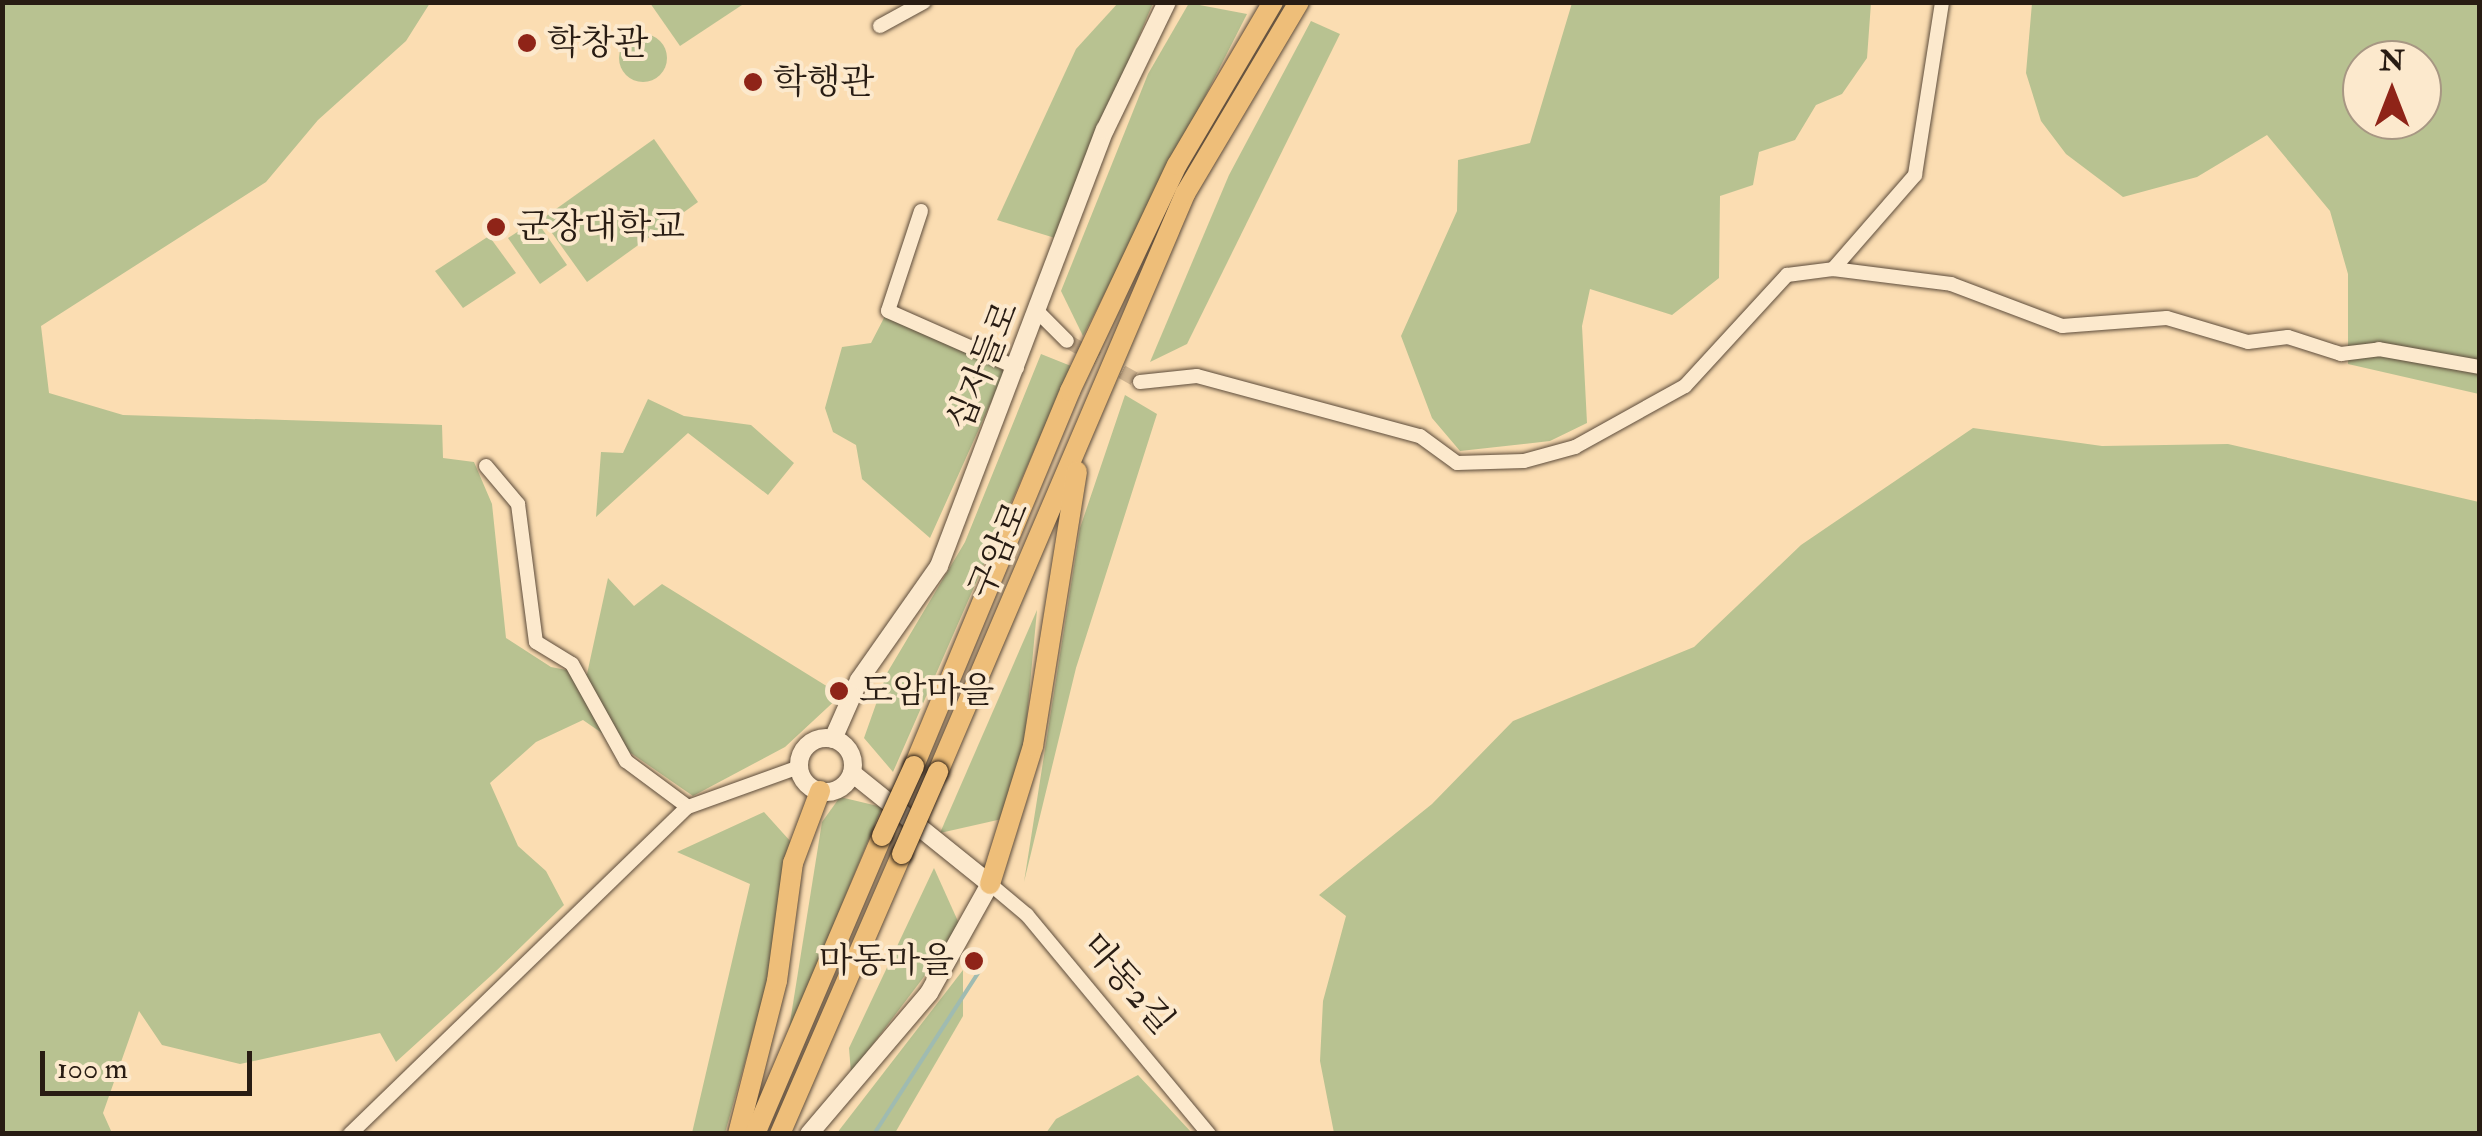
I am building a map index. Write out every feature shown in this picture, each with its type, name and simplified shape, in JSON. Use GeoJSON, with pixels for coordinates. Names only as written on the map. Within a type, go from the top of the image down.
{"type":"FeatureCollection","features":[{"type":"Feature","properties":{"kind":"main road","name":"십자들로"},"geometry":{"type":"LineString","coordinates":[[833,739],[858,680],[938,566],[1040,314],[1105,130],[1167,2]]}},
{"type":"Feature","properties":{"kind":"main road","name":"구암로"},"geometry":{"type":"LineString","coordinates":[[755,1134],[1070,391],[1177,165],[1272,2]]}},
{"type":"Feature","properties":{"kind":"main road","name":"구암로"},"geometry":{"type":"LineString","coordinates":[[780,1134],[1184,194],[1299,2]]}},
{"type":"Feature","properties":{"kind":"main road"},"geometry":{"type":"LineString","coordinates":[[809,1134],[929,993],[990,884],[1033,746],[1083,434]]}},
{"type":"Feature","properties":{"kind":"main road"},"geometry":{"type":"LineString","coordinates":[[833,739],[851,756],[852,773],[843,786],[820,791],[799,767],[809,744],[833,739]]}},
{"type":"Feature","properties":{"kind":"main road"},"geometry":{"type":"LineString","coordinates":[[852,773],[990,884]]}},
{"type":"Feature","properties":{"kind":"main road"},"geometry":{"type":"LineString","coordinates":[[738,1134],[777,982],[793,864],[820,791]]}},
{"type":"Feature","properties":{"kind":"street"},"geometry":{"type":"LineString","coordinates":[[880,26],[924,2]]}},
{"type":"Feature","properties":{"kind":"street"},"geometry":{"type":"LineString","coordinates":[[1832,268],[1914,175],[1942,2]]}},
{"type":"Feature","properties":{"kind":"street"},"geometry":{"type":"LineString","coordinates":[[921,211],[888,310],[1017,368]]}},
{"type":"Feature","properties":{"kind":"street"},"geometry":{"type":"LineString","coordinates":[[1140,382],[1197,376],[1420,436],[1457,463],[1524,461],[1575,448],[1685,386],[1787,276],[1832,268],[1951,284],[2062,326],[2167,318],[2248,342],[2288,337],[2341,354],[2379,348],[2480,367]]}},
{"type":"Feature","properties":{"kind":"street"},"geometry":{"type":"LineString","coordinates":[[1040,314],[1068,341]]}},
{"type":"Feature","properties":{"kind":"street"},"geometry":{"type":"LineString","coordinates":[[486,466],[518,504],[536,642],[572,664],[626,761],[688,807]]}},
{"type":"Feature","properties":{"kind":"street"},"geometry":{"type":"LineString","coordinates":[[350,1134],[688,807],[799,767]]}},
{"type":"Feature","properties":{"kind":"street","name":"마동2길"},"geometry":{"type":"LineString","coordinates":[[990,884],[1027,915],[1210,1134]]}},
{"type":"Feature","properties":{"kind":"green space"},"geometry":{"type":"Polygon","coordinates":[[[2,3],[430,3],[406,41],[318,120],[266,182],[41,326],[49,393],[123,415],[442,425],[443,458],[474,462],[492,504],[506,638],[551,667],[587,674],[608,578],[634,606],[662,584],[841,695],[785,747],[693,796],[583,720],[536,742],[490,783],[518,846],[546,871],[564,905],[495,972],[396,1062],[380,1033],[240,1064],[162,1045],[139,1011],[103,1113],[112,1133],[3,1133],[2,3]]]}},
{"type":"Feature","properties":{"kind":"green space"},"geometry":{"type":"Polygon","coordinates":[[[650,3],[745,3],[680,46],[650,3]]]}},
{"type":"Feature","properties":{"kind":"green space"},"geometry":{"type":"Polygon","coordinates":[[[1118,3],[1153,3],[1055,238],[997,220],[1076,49],[1118,3]]]}},
{"type":"Feature","properties":{"kind":"green space"},"geometry":{"type":"Polygon","coordinates":[[[1189,3],[1247,14],[1083,336],[1061,291],[1148,74],[1189,3]]]}},
{"type":"Feature","properties":{"kind":"green space"},"geometry":{"type":"Polygon","coordinates":[[[1572,3],[1871,3],[1867,58],[1842,94],[1816,105],[1795,140],[1759,152],[1753,185],[1720,196],[1719,278],[1672,315],[1590,289],[1582,326],[1587,423],[1550,441],[1460,451],[1432,418],[1401,336],[1457,211],[1458,160],[1530,143],[1572,3]]]}},
{"type":"Feature","properties":{"kind":"green space"},"geometry":{"type":"Polygon","coordinates":[[[2032,3],[2479,3],[2479,394],[2348,364],[2348,274],[2330,211],[2267,135],[2197,177],[2123,197],[2066,154],[2041,121],[2026,73],[2032,3]]]}},
{"type":"Feature","properties":{"kind":"green space"},"geometry":{"type":"Polygon","coordinates":[[[1311,21],[1340,34],[1187,344],[1150,362],[1229,175],[1311,21]]]}},
{"type":"Feature","properties":{"kind":"green space"},"geometry":{"type":"Polygon","coordinates":[[[643,34],[660,41],[667,58],[660,75],[643,82],[626,75],[619,58],[626,41],[643,34]]]}},
{"type":"Feature","properties":{"kind":"green space"},"geometry":{"type":"Polygon","coordinates":[[[654,139],[698,202],[587,282],[542,219],[654,139]]]}},
{"type":"Feature","properties":{"kind":"green space"},"geometry":{"type":"Polygon","coordinates":[[[536,220],[567,265],[540,284],[508,238],[536,220]]]}},
{"type":"Feature","properties":{"kind":"green space"},"geometry":{"type":"Polygon","coordinates":[[[489,236],[516,273],[463,308],[435,271],[489,236]]]}},
{"type":"Feature","properties":{"kind":"green space"},"geometry":{"type":"Polygon","coordinates":[[[885,316],[1005,371],[930,538],[862,479],[856,445],[833,432],[825,408],[842,347],[871,343],[885,316]]]}},
{"type":"Feature","properties":{"kind":"green space"},"geometry":{"type":"Polygon","coordinates":[[[1041,354],[1071,366],[893,772],[864,738],[887,673],[965,542],[1041,354]]]}},
{"type":"Feature","properties":{"kind":"green space"},"geometry":{"type":"Polygon","coordinates":[[[1125,395],[1157,414],[1076,668],[1024,882],[1080,528],[1125,395]]]}},
{"type":"Feature","properties":{"kind":"green space"},"geometry":{"type":"Polygon","coordinates":[[[648,399],[684,416],[751,425],[794,463],[768,495],[688,433],[596,517],[601,452],[623,453],[648,399]]]}},
{"type":"Feature","properties":{"kind":"green space"},"geometry":{"type":"Polygon","coordinates":[[[1973,428],[2102,446],[2228,444],[2479,502],[2479,1133],[1334,1133],[1320,1061],[1323,1001],[1346,916],[1319,895],[1432,804],[1513,721],[1694,647],[1801,545],[1973,428]]]}},
{"type":"Feature","properties":{"kind":"green space"},"geometry":{"type":"Polygon","coordinates":[[[1037,610],[1024,749],[1002,819],[940,833],[1037,610]]]}},
{"type":"Feature","properties":{"kind":"green space"},"geometry":{"type":"Polygon","coordinates":[[[840,797],[882,807],[788,1035],[822,822],[840,797]]]}},
{"type":"Feature","properties":{"kind":"green space"},"geometry":{"type":"Polygon","coordinates":[[[764,812],[791,842],[765,991],[725,1133],[692,1133],[750,884],[677,852],[764,812]]]}},
{"type":"Feature","properties":{"kind":"green space"},"geometry":{"type":"Polygon","coordinates":[[[934,868],[961,928],[851,1073],[849,1048],[934,868]]]}},
{"type":"Feature","properties":{"kind":"green space"},"geometry":{"type":"Polygon","coordinates":[[[963,970],[963,1016],[895,1133],[837,1133],[963,970]]]}},
{"type":"Feature","properties":{"kind":"green space"},"geometry":{"type":"Polygon","coordinates":[[[1138,1075],[1192,1133],[1046,1133],[1056,1119],[1138,1075]]]}},
{"type":"Feature","properties":{"kind":"waterway"},"geometry":{"type":"LineString","coordinates":[[874,1134],[979,972]]}},
{"type":"Feature","properties":{"kind":"tunnel"},"geometry":{"type":"LineString","coordinates":[[1067,341],[1140,382]]}},
{"type":"Feature","properties":{"kind":"place","name":"학창관"},"geometry":{"type":"Point","coordinates":[527,43]}},
{"type":"Feature","properties":{"kind":"place","name":"학행관"},"geometry":{"type":"Point","coordinates":[753,82]}},
{"type":"Feature","properties":{"kind":"place","name":"군장대학교"},"geometry":{"type":"Point","coordinates":[496,227]}},
{"type":"Feature","properties":{"kind":"place","name":"도암마을"},"geometry":{"type":"Point","coordinates":[839,691]}},
{"type":"Feature","properties":{"kind":"place","name":"마동마을"},"geometry":{"type":"Point","coordinates":[974,961]}}]}
